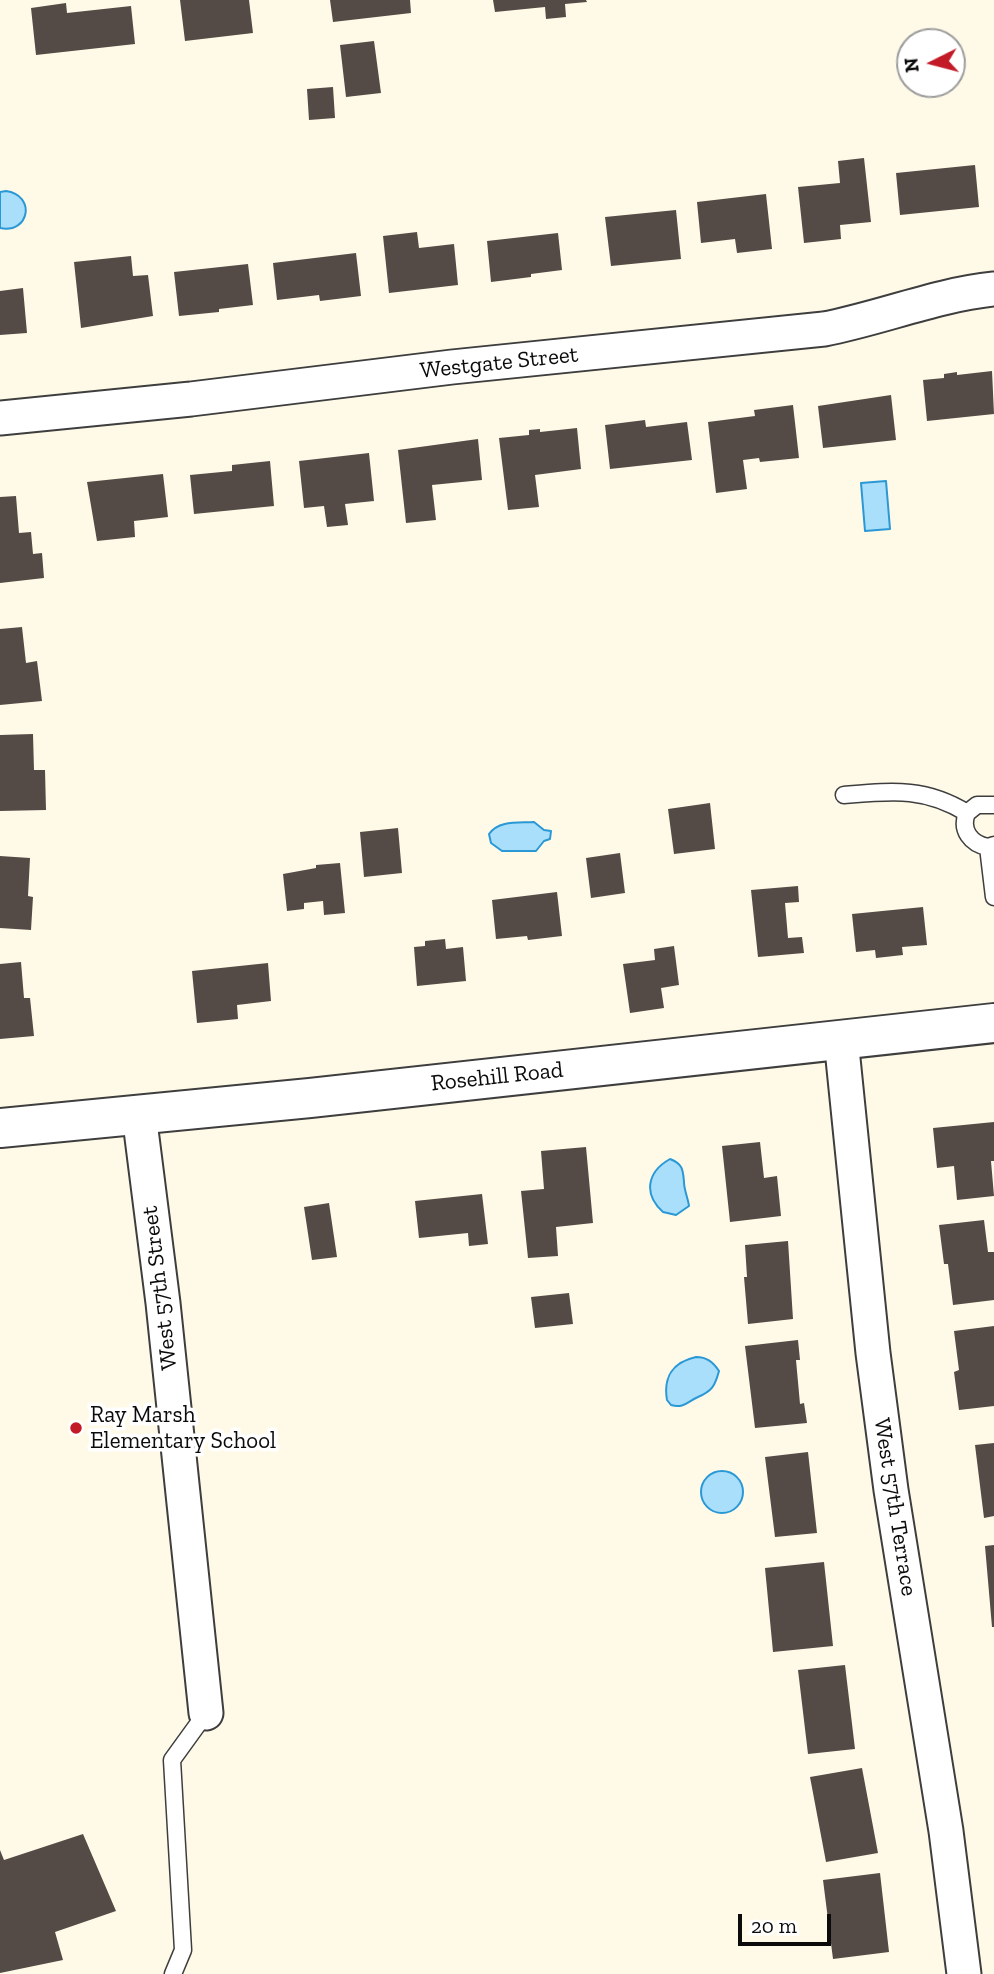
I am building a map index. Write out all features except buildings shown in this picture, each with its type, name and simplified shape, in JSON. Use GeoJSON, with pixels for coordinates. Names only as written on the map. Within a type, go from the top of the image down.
{"type":"FeatureCollection","features":[{"type":"Feature","properties":{"kind":"street","name":"Westgate Street"},"geometry":{"type":"LineString","coordinates":[[0,418],[191,399],[452,367],[824,329],[936,300],[994,289]]}},
{"type":"Feature","properties":{"kind":"street","name":"Rosehill Road"},"geometry":{"type":"LineString","coordinates":[[0,1128],[310,1098],[994,1023]]}},
{"type":"Feature","properties":{"kind":"street","name":"West 57th Terrace"},"geometry":{"type":"LineString","coordinates":[[841,1039],[876,1380],[946,1831],[964,1974]]}},
{"type":"Feature","properties":{"kind":"street","name":"West 57th Street"},"geometry":{"type":"LineString","coordinates":[[139,1114],[163,1303],[206,1713]]}},
{"type":"Feature","properties":{"kind":"lane"},"geometry":{"type":"LineString","coordinates":[[844,795],[896,791],[920,793],[940,798],[967,813]]}},
{"type":"Feature","properties":{"kind":"lane"},"geometry":{"type":"LineString","coordinates":[[994,805],[977,805],[967,813],[964,822],[969,838],[977,845],[991,846],[994,897]]}},
{"type":"Feature","properties":{"kind":"lane"},"geometry":{"type":"LineString","coordinates":[[173,1974],[183,1950],[172,1760],[206,1713]]}},
{"type":"Feature","properties":{"kind":"water"},"geometry":{"type":"Polygon","coordinates":[[[6,191],[22,199],[26,213],[18,225],[0,228],[0,192],[6,191]]]}},
{"type":"Feature","properties":{"kind":"water"},"geometry":{"type":"Polygon","coordinates":[[[886,481],[890,529],[865,531],[861,483],[886,481]]]}},
{"type":"Feature","properties":{"kind":"water"},"geometry":{"type":"Polygon","coordinates":[[[534,822],[544,830],[551,831],[550,839],[544,841],[536,851],[502,851],[491,843],[489,834],[498,826],[534,822]]]}},
{"type":"Feature","properties":{"kind":"water"},"geometry":{"type":"Polygon","coordinates":[[[670,1159],[681,1168],[689,1206],[676,1215],[663,1212],[650,1191],[656,1170],[670,1159]]]}},
{"type":"Feature","properties":{"kind":"water"},"geometry":{"type":"Polygon","coordinates":[[[696,1357],[709,1361],[719,1371],[714,1384],[707,1393],[686,1404],[671,1405],[666,1392],[671,1372],[681,1363],[696,1357]]]}},
{"type":"Feature","properties":{"kind":"water"},"geometry":{"type":"Polygon","coordinates":[[[722,1471],[737,1477],[743,1492],[737,1507],[722,1513],[707,1507],[701,1492],[707,1477],[722,1471]]]}},
{"type":"Feature","properties":{"kind":"place","name":"Ray Marsh Elementary School"},"geometry":{"type":"Point","coordinates":[76,1428]}}]}
